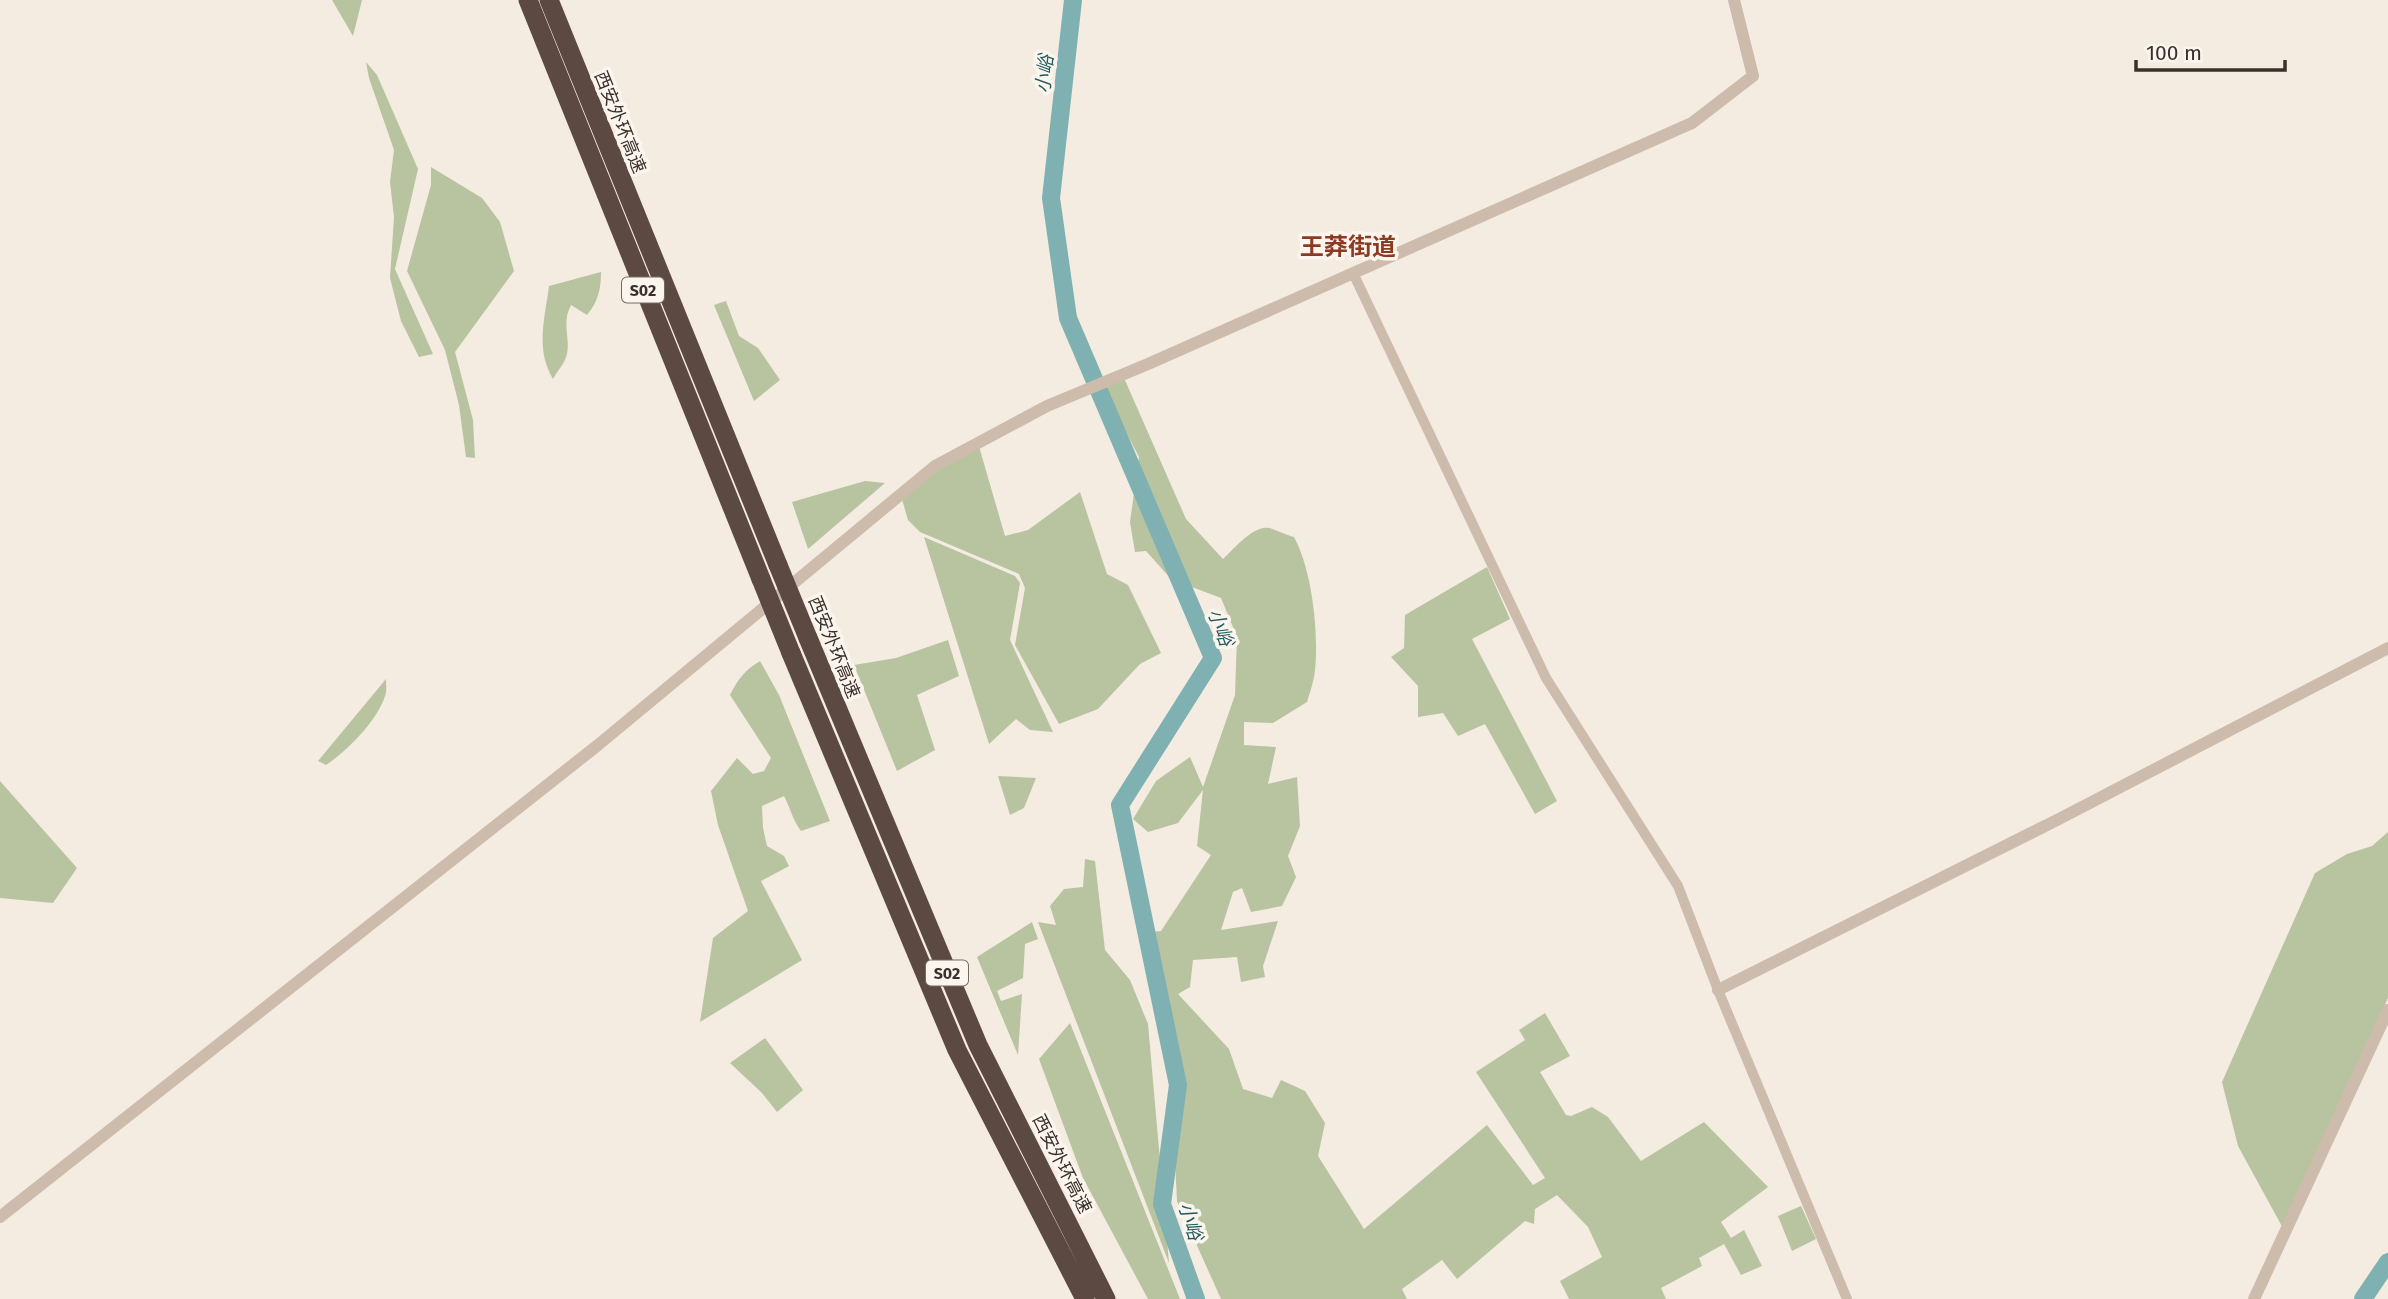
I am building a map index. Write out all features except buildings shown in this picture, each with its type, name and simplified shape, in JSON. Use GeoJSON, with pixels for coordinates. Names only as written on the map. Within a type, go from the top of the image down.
{"type":"FeatureCollection","features":[{"type":"Feature","properties":{"kind":"highway","name":"S02"},"geometry":{"type":"LineString","coordinates":[[528,0],[791,653],[957,1050],[1085,1299]]}},
{"type":"Feature","properties":{"kind":"highway","name":"西安外环高速"},"geometry":{"type":"LineString","coordinates":[[549,0],[778,565],[978,1045],[1106,1299]]}},
{"type":"Feature","properties":{"kind":"street"},"geometry":{"type":"LineString","coordinates":[[0,1217],[598,745],[935,466],[1047,406],[1148,364],[1692,123],[1753,76],[1734,0]]}},
{"type":"Feature","properties":{"kind":"street"},"geometry":{"type":"LineString","coordinates":[[1353,273],[1546,678],[1678,886],[1718,990],[1847,1299]]}},
{"type":"Feature","properties":{"kind":"street"},"geometry":{"type":"LineString","coordinates":[[1718,990],[2059,819],[2388,648]]}},
{"type":"Feature","properties":{"kind":"street"},"geometry":{"type":"LineString","coordinates":[[2254,1299],[2388,1010]]}},
{"type":"Feature","properties":{"kind":"green space"},"geometry":{"type":"Polygon","coordinates":[[[332,0],[362,0],[353,36],[332,0]]]}},
{"type":"Feature","properties":{"kind":"green space"},"geometry":{"type":"Polygon","coordinates":[[[366,62],[377,75],[418,169],[395,269],[433,354],[419,357],[401,321],[390,278],[394,217],[390,182],[394,150],[366,62]]]}},
{"type":"Feature","properties":{"kind":"green space"},"geometry":{"type":"Polygon","coordinates":[[[431,167],[482,198],[500,222],[514,271],[455,352],[473,420],[475,458],[466,457],[459,405],[445,350],[407,271],[431,185],[431,167]]]}},
{"type":"Feature","properties":{"kind":"green space"},"geometry":{"type":"Polygon","coordinates":[[[601,272],[598,295],[587,315],[571,305],[567,320],[567,353],[553,379],[547,368],[543,345],[549,286],[601,272]]]}},
{"type":"Feature","properties":{"kind":"green space"},"geometry":{"type":"Polygon","coordinates":[[[726,301],[739,336],[758,348],[780,380],[754,401],[714,305],[726,301]]]}},
{"type":"Feature","properties":{"kind":"green space"},"geometry":{"type":"Polygon","coordinates":[[[1124,378],[1186,519],[1223,559],[1256,530],[1271,529],[1294,537],[1310,584],[1316,655],[1314,678],[1307,702],[1273,723],[1244,722],[1244,745],[1276,747],[1268,784],[1297,777],[1300,826],[1288,856],[1296,877],[1282,906],[1251,912],[1242,888],[1233,892],[1221,930],[1278,921],[1263,966],[1265,977],[1241,982],[1237,957],[1193,960],[1190,987],[1178,994],[1229,1049],[1243,1089],[1272,1098],[1281,1080],[1305,1091],[1325,1123],[1318,1156],[1364,1229],[1487,1125],[1533,1185],[1545,1178],[1476,1072],[1525,1040],[1519,1030],[1545,1013],[1570,1056],[1540,1072],[1566,1115],[1571,1116],[1592,1107],[1608,1117],[1641,1161],[1704,1122],[1768,1187],[1721,1222],[1731,1238],[1744,1230],[1762,1266],[1741,1275],[1724,1244],[1699,1258],[1702,1266],[1661,1288],[1666,1299],[1569,1299],[1560,1281],[1602,1257],[1588,1227],[1557,1195],[1535,1209],[1534,1224],[1525,1221],[1457,1279],[1442,1260],[1402,1289],[1407,1299],[1221,1299],[1177,1201],[1169,1042],[1149,956],[1139,933],[1161,931],[1211,855],[1197,846],[1203,790],[1178,823],[1148,832],[1133,819],[1156,781],[1190,757],[1203,787],[1235,695],[1237,637],[1221,598],[1171,579],[1146,551],[1135,552],[1130,522],[1139,457],[1103,388],[1124,378]]]}},
{"type":"Feature","properties":{"kind":"green space"},"geometry":{"type":"Polygon","coordinates":[[[978,443],[1005,536],[1028,530],[1080,492],[1107,574],[1128,585],[1161,653],[1140,664],[1098,709],[1059,724],[1015,645],[1025,588],[1019,574],[920,532],[908,520],[901,496],[978,443]]]}},
{"type":"Feature","properties":{"kind":"green space"},"geometry":{"type":"Polygon","coordinates":[[[865,481],[885,483],[808,549],[792,502],[865,481]]]}},
{"type":"Feature","properties":{"kind":"green space"},"geometry":{"type":"Polygon","coordinates":[[[924,537],[1015,576],[1020,583],[1010,640],[1053,732],[1030,730],[1016,719],[989,744],[924,537]]]}},
{"type":"Feature","properties":{"kind":"green space"},"geometry":{"type":"Polygon","coordinates":[[[1487,567],[1510,619],[1472,639],[1557,801],[1535,814],[1485,724],[1458,736],[1443,713],[1418,717],[1418,686],[1391,657],[1404,648],[1405,615],[1487,567]]]}},
{"type":"Feature","properties":{"kind":"green space"},"geometry":{"type":"Polygon","coordinates":[[[948,640],[959,676],[917,695],[935,750],[897,771],[854,665],[896,658],[948,640]]]}},
{"type":"Feature","properties":{"kind":"green space"},"geometry":{"type":"Polygon","coordinates":[[[760,661],[779,695],[830,821],[801,831],[784,796],[762,806],[767,846],[784,856],[789,866],[761,881],[802,960],[700,1022],[713,938],[748,911],[718,825],[711,791],[737,758],[753,774],[764,771],[771,758],[730,695],[742,675],[760,661]]]}},
{"type":"Feature","properties":{"kind":"green space"},"geometry":{"type":"Polygon","coordinates":[[[386,679],[385,696],[368,725],[352,744],[326,765],[318,761],[386,679]]]}},
{"type":"Feature","properties":{"kind":"green space"},"geometry":{"type":"Polygon","coordinates":[[[998,776],[1036,778],[1024,808],[1010,815],[998,776]]]}},
{"type":"Feature","properties":{"kind":"green space"},"geometry":{"type":"Polygon","coordinates":[[[0,781],[77,868],[53,903],[0,898],[0,781]]]}},
{"type":"Feature","properties":{"kind":"green space"},"geometry":{"type":"Polygon","coordinates":[[[2388,832],[2388,998],[2284,1230],[2238,1146],[2222,1082],[2315,873],[2347,854],[2372,846],[2388,832]]]}},
{"type":"Feature","properties":{"kind":"green space"},"geometry":{"type":"Polygon","coordinates":[[[1085,859],[1095,861],[1105,950],[1130,980],[1148,1024],[1169,1263],[1038,922],[1056,925],[1050,906],[1064,889],[1083,887],[1085,859]]]}},
{"type":"Feature","properties":{"kind":"green space"},"geometry":{"type":"Polygon","coordinates":[[[1032,922],[1038,939],[1025,944],[1023,978],[997,991],[1001,1001],[1022,994],[1018,1055],[977,957],[1032,922]]]}},
{"type":"Feature","properties":{"kind":"green space"},"geometry":{"type":"Polygon","coordinates":[[[1070,1023],[1180,1299],[1148,1299],[1083,1178],[1039,1059],[1070,1023]]]}},
{"type":"Feature","properties":{"kind":"green space"},"geometry":{"type":"Polygon","coordinates":[[[765,1038],[803,1090],[777,1112],[762,1093],[730,1063],[765,1038]]]}},
{"type":"Feature","properties":{"kind":"green space"},"geometry":{"type":"Polygon","coordinates":[[[1801,1206],[1816,1239],[1792,1251],[1778,1216],[1801,1206]]]}},
{"type":"Feature","properties":{"kind":"waterway","name":"小峪"},"geometry":{"type":"LineString","coordinates":[[1073,0],[1051,198],[1068,318],[1213,658],[1120,805],[1178,1085],[1162,1204],[1196,1299]]}},
{"type":"Feature","properties":{"kind":"waterway"},"geometry":{"type":"LineString","coordinates":[[2363,1299],[2388,1262]]}},
{"type":"Feature","properties":{"kind":"district","name":"王莽街道"},"geometry":{"type":"Point","coordinates":[1348,247]}}]}
